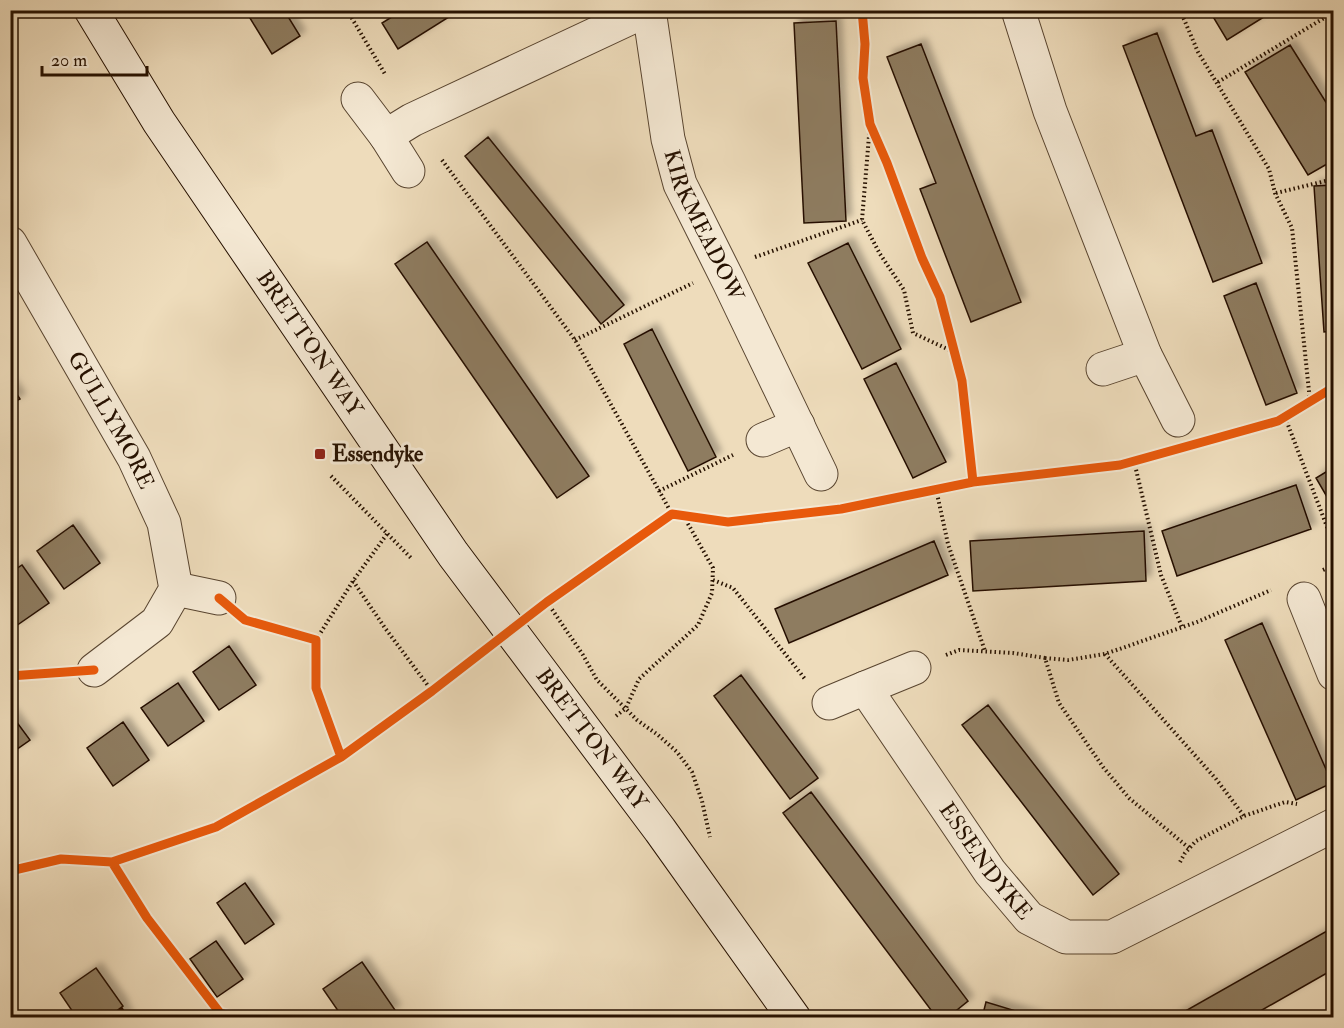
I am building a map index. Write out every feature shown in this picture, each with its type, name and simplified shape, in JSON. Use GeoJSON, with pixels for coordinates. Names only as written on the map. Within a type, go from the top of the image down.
{"type":"FeatureCollection","features":[{"type":"Feature","properties":{"kind":"street","name":"BRETTON WAY"},"geometry":{"type":"LineString","coordinates":[[91,10],[159,122],[453,554],[660,830],[795,1017]]}},
{"type":"Feature","properties":{"kind":"street","name":"KIRKMEADOW"},"geometry":{"type":"LineString","coordinates":[[399,128],[648,10],[668,139],[680,184],[821,474]]}},
{"type":"Feature","properties":{"kind":"street"},"geometry":{"type":"LineString","coordinates":[[1018,10],[1050,111],[1145,355],[1178,420]]}},
{"type":"Feature","properties":{"kind":"street"},"geometry":{"type":"LineString","coordinates":[[358,99],[399,128],[408,171]]}},
{"type":"Feature","properties":{"kind":"street","name":"GULLYMORE"},"geometry":{"type":"LineString","coordinates":[[14,257],[134,458],[164,523],[176,589]]}},
{"type":"Feature","properties":{"kind":"street"},"geometry":{"type":"LineString","coordinates":[[1103,369],[1145,355]]}},
{"type":"Feature","properties":{"kind":"street"},"geometry":{"type":"LineString","coordinates":[[764,440],[798,425]]}},
{"type":"Feature","properties":{"kind":"street"},"geometry":{"type":"LineString","coordinates":[[94,670],[157,622],[176,589],[219,598]]}},
{"type":"Feature","properties":{"kind":"street"},"geometry":{"type":"LineString","coordinates":[[1304,599],[1334,674]]}},
{"type":"Feature","properties":{"kind":"street"},"geometry":{"type":"LineString","coordinates":[[829,703],[914,668]]}},
{"type":"Feature","properties":{"kind":"street","name":"ESSENDYKE"},"geometry":{"type":"LineString","coordinates":[[865,688],[990,872],[1029,918],[1066,937],[1112,937],[1334,825]]}},
{"type":"Feature","properties":{"kind":"path"},"geometry":{"type":"LineString","coordinates":[[347,10],[399,128],[575,340],[672,514]]}},
{"type":"Feature","properties":{"kind":"path"},"geometry":{"type":"LineString","coordinates":[[1180,10],[1198,52],[1269,169],[1275,193],[1292,228],[1298,409],[1334,545]]}},
{"type":"Feature","properties":{"kind":"path"},"geometry":{"type":"LineString","coordinates":[[1218,82],[1334,12]]}},
{"type":"Feature","properties":{"kind":"path"},"geometry":{"type":"LineString","coordinates":[[868,112],[879,143]]}},
{"type":"Feature","properties":{"kind":"path"},"geometry":{"type":"LineString","coordinates":[[870,123],[862,220],[880,254],[904,290],[913,333],[957,358]]}},
{"type":"Feature","properties":{"kind":"path"},"geometry":{"type":"LineString","coordinates":[[1275,193],[1334,179]]}},
{"type":"Feature","properties":{"kind":"path"},"geometry":{"type":"LineString","coordinates":[[575,340],[722,269],[862,220]]}},
{"type":"Feature","properties":{"kind":"path"},"geometry":{"type":"LineString","coordinates":[[952,338],[957,358]]}},
{"type":"Feature","properties":{"kind":"path"},"geometry":{"type":"LineString","coordinates":[[660,491],[764,440]]}},
{"type":"Feature","properties":{"kind":"path"},"geometry":{"type":"LineString","coordinates":[[1145,458],[1130,462],[1161,575],[1182,627]]}},
{"type":"Feature","properties":{"kind":"path"},"geometry":{"type":"LineString","coordinates":[[331,476],[417,564]]}},
{"type":"Feature","properties":{"kind":"path"},"geometry":{"type":"LineString","coordinates":[[925,491],[941,488],[948,544],[985,651]]}},
{"type":"Feature","properties":{"kind":"path"},"geometry":{"type":"LineString","coordinates":[[663,521],[672,514],[694,517]]}},
{"type":"Feature","properties":{"kind":"path"},"geometry":{"type":"LineString","coordinates":[[626,708],[639,679],[698,625],[712,593],[713,568],[683,515]]}},
{"type":"Feature","properties":{"kind":"path"},"geometry":{"type":"LineString","coordinates":[[316,652],[316,640],[353,580],[387,534]]}},
{"type":"Feature","properties":{"kind":"path"},"geometry":{"type":"LineString","coordinates":[[353,580],[432,691]]}},
{"type":"Feature","properties":{"kind":"path"},"geometry":{"type":"LineString","coordinates":[[713,580],[733,588],[786,657],[829,703]]}},
{"type":"Feature","properties":{"kind":"path"},"geometry":{"type":"LineString","coordinates":[[914,668],[959,650],[1013,653],[1068,660],[1105,654],[1182,627],[1277,587],[1304,599]]}},
{"type":"Feature","properties":{"kind":"path"},"geometry":{"type":"LineString","coordinates":[[557,596],[544,605],[583,655],[597,680],[677,752],[692,772],[702,801],[711,840]]}},
{"type":"Feature","properties":{"kind":"path"},"geometry":{"type":"LineString","coordinates":[[306,637],[316,640]]}},
{"type":"Feature","properties":{"kind":"path"},"geometry":{"type":"LineString","coordinates":[[1105,654],[1216,778],[1244,816]]}},
{"type":"Feature","properties":{"kind":"path"},"geometry":{"type":"LineString","coordinates":[[1045,658],[1059,703],[1103,767],[1129,798],[1189,848]]}},
{"type":"Feature","properties":{"kind":"path"},"geometry":{"type":"LineString","coordinates":[[423,697],[441,684]]}},
{"type":"Feature","properties":{"kind":"building"},"geometry":{"type":"Polygon","coordinates":[[[245,10],[284,10],[300,36],[272,54],[245,10]]]}},
{"type":"Feature","properties":{"kind":"building"},"geometry":{"type":"Polygon","coordinates":[[[403,10],[460,10],[398,49],[382,23],[403,10]]]}},
{"type":"Feature","properties":{"kind":"building"},"geometry":{"type":"Polygon","coordinates":[[[1209,10],[1275,10],[1227,40],[1209,10]]]}},
{"type":"Feature","properties":{"kind":"building"},"geometry":{"type":"Polygon","coordinates":[[[836,21],[846,221],[804,223],[794,23],[836,21]]]}},
{"type":"Feature","properties":{"kind":"building"},"geometry":{"type":"Polygon","coordinates":[[[1157,33],[1196,136],[1212,130],[1262,263],[1213,282],[1123,46],[1157,33]]]}},
{"type":"Feature","properties":{"kind":"building"},"geometry":{"type":"Polygon","coordinates":[[[921,44],[1021,302],[971,322],[920,189],[936,183],[887,57],[921,44]]]}},
{"type":"Feature","properties":{"kind":"building"},"geometry":{"type":"Polygon","coordinates":[[[1290,45],[1334,115],[1334,160],[1308,175],[1245,72],[1290,45]]]}},
{"type":"Feature","properties":{"kind":"building"},"geometry":{"type":"Polygon","coordinates":[[[488,137],[624,305],[601,324],[465,156],[488,137]]]}},
{"type":"Feature","properties":{"kind":"building"},"geometry":{"type":"Polygon","coordinates":[[[1334,185],[1334,331],[1324,332],[1314,186],[1334,185]]]}},
{"type":"Feature","properties":{"kind":"building"},"geometry":{"type":"Polygon","coordinates":[[[427,242],[589,476],[557,498],[395,264],[427,242]]]}},
{"type":"Feature","properties":{"kind":"building"},"geometry":{"type":"Polygon","coordinates":[[[848,243],[901,349],[862,369],[808,263],[848,243]]]}},
{"type":"Feature","properties":{"kind":"building"},"geometry":{"type":"Polygon","coordinates":[[[1256,283],[1297,393],[1266,405],[1224,296],[1256,283]]]}},
{"type":"Feature","properties":{"kind":"building"},"geometry":{"type":"Polygon","coordinates":[[[652,329],[716,457],[688,471],[624,344],[652,329]]]}},
{"type":"Feature","properties":{"kind":"building"},"geometry":{"type":"Polygon","coordinates":[[[896,363],[946,462],[913,478],[864,379],[896,363]]]}},
{"type":"Feature","properties":{"kind":"building"},"geometry":{"type":"Polygon","coordinates":[[[10,384],[20,399],[10,404],[10,384]]]}},
{"type":"Feature","properties":{"kind":"building"},"geometry":{"type":"Polygon","coordinates":[[[1334,467],[1334,509],[1316,478],[1334,467]]]}},
{"type":"Feature","properties":{"kind":"building"},"geometry":{"type":"Polygon","coordinates":[[[1296,485],[1311,529],[1177,576],[1162,531],[1296,485]]]}},
{"type":"Feature","properties":{"kind":"building"},"geometry":{"type":"Polygon","coordinates":[[[73,525],[100,563],[64,589],[37,551],[73,525]]]}},
{"type":"Feature","properties":{"kind":"building"},"geometry":{"type":"Polygon","coordinates":[[[1144,531],[1146,581],[973,591],[970,541],[1144,531]]]}},
{"type":"Feature","properties":{"kind":"building"},"geometry":{"type":"Polygon","coordinates":[[[934,541],[948,575],[789,643],[775,609],[934,541]]]}},
{"type":"Feature","properties":{"kind":"building"},"geometry":{"type":"Polygon","coordinates":[[[22,565],[49,603],[13,628],[10,624],[10,573],[22,565]]]}},
{"type":"Feature","properties":{"kind":"building"},"geometry":{"type":"Polygon","coordinates":[[[1262,623],[1332,783],[1296,800],[1225,640],[1262,623]]]}},
{"type":"Feature","properties":{"kind":"building"},"geometry":{"type":"Polygon","coordinates":[[[229,646],[256,685],[219,710],[193,672],[229,646]]]}},
{"type":"Feature","properties":{"kind":"building"},"geometry":{"type":"Polygon","coordinates":[[[741,675],[818,778],[790,799],[714,696],[741,675]]]}},
{"type":"Feature","properties":{"kind":"building"},"geometry":{"type":"Polygon","coordinates":[[[178,683],[204,721],[168,746],[141,708],[178,683]]]}},
{"type":"Feature","properties":{"kind":"building"},"geometry":{"type":"Polygon","coordinates":[[[988,705],[1119,874],[1093,895],[962,725],[988,705]]]}},
{"type":"Feature","properties":{"kind":"building"},"geometry":{"type":"Polygon","coordinates":[[[10,713],[30,740],[10,754],[10,713]]]}},
{"type":"Feature","properties":{"kind":"building"},"geometry":{"type":"Polygon","coordinates":[[[123,722],[149,760],[113,786],[87,748],[123,722]]]}},
{"type":"Feature","properties":{"kind":"building"},"geometry":{"type":"Polygon","coordinates":[[[811,792],[968,1001],[947,1018],[937,1018],[783,813],[811,792]]]}},
{"type":"Feature","properties":{"kind":"building"},"geometry":{"type":"Polygon","coordinates":[[[245,883],[274,924],[245,944],[217,903],[245,883]]]}},
{"type":"Feature","properties":{"kind":"building"},"geometry":{"type":"Polygon","coordinates":[[[1334,927],[1334,969],[1248,1018],[1173,1018],[1334,927]]]}},
{"type":"Feature","properties":{"kind":"building"},"geometry":{"type":"Polygon","coordinates":[[[216,941],[243,979],[217,997],[190,959],[216,941]]]}},
{"type":"Feature","properties":{"kind":"building"},"geometry":{"type":"Polygon","coordinates":[[[362,962],[395,1010],[384,1018],[343,1018],[323,989],[362,962]]]}},
{"type":"Feature","properties":{"kind":"building"},"geometry":{"type":"Polygon","coordinates":[[[96,968],[123,1006],[107,1018],[77,1018],[60,993],[96,968]]]}},
{"type":"Feature","properties":{"kind":"building"},"geometry":{"type":"Polygon","coordinates":[[[986,1002],[1039,1018],[982,1018],[986,1002]]]}},
{"type":"Feature","properties":{"kind":"building"},"geometry":{"type":"Polygon","coordinates":[[[122,1008],[128,1018],[109,1018],[122,1008]]]}},
{"type":"Feature","properties":{"kind":"cycle path"},"geometry":{"type":"LineString","coordinates":[[862,10],[865,44],[863,78],[870,124],[922,258],[940,297],[962,381],[973,482]]}},
{"type":"Feature","properties":{"kind":"cycle path"},"geometry":{"type":"LineString","coordinates":[[10,871],[61,859],[112,862],[216,827],[341,757],[432,691],[547,602],[672,514],[728,522],[841,509],[973,482],[1120,465],[1278,421],[1334,387]]}},
{"type":"Feature","properties":{"kind":"cycle path"},"geometry":{"type":"LineString","coordinates":[[219,598],[245,620],[316,640],[316,688],[341,757]]}},
{"type":"Feature","properties":{"kind":"cycle path"},"geometry":{"type":"LineString","coordinates":[[10,676],[94,670]]}},
{"type":"Feature","properties":{"kind":"cycle path"},"geometry":{"type":"LineString","coordinates":[[112,862],[147,918],[220,1013],[237,1018]]}},
{"type":"Feature","properties":{"kind":"place","name":"Essendyke"},"geometry":{"type":"Point","coordinates":[320,454]}}]}
